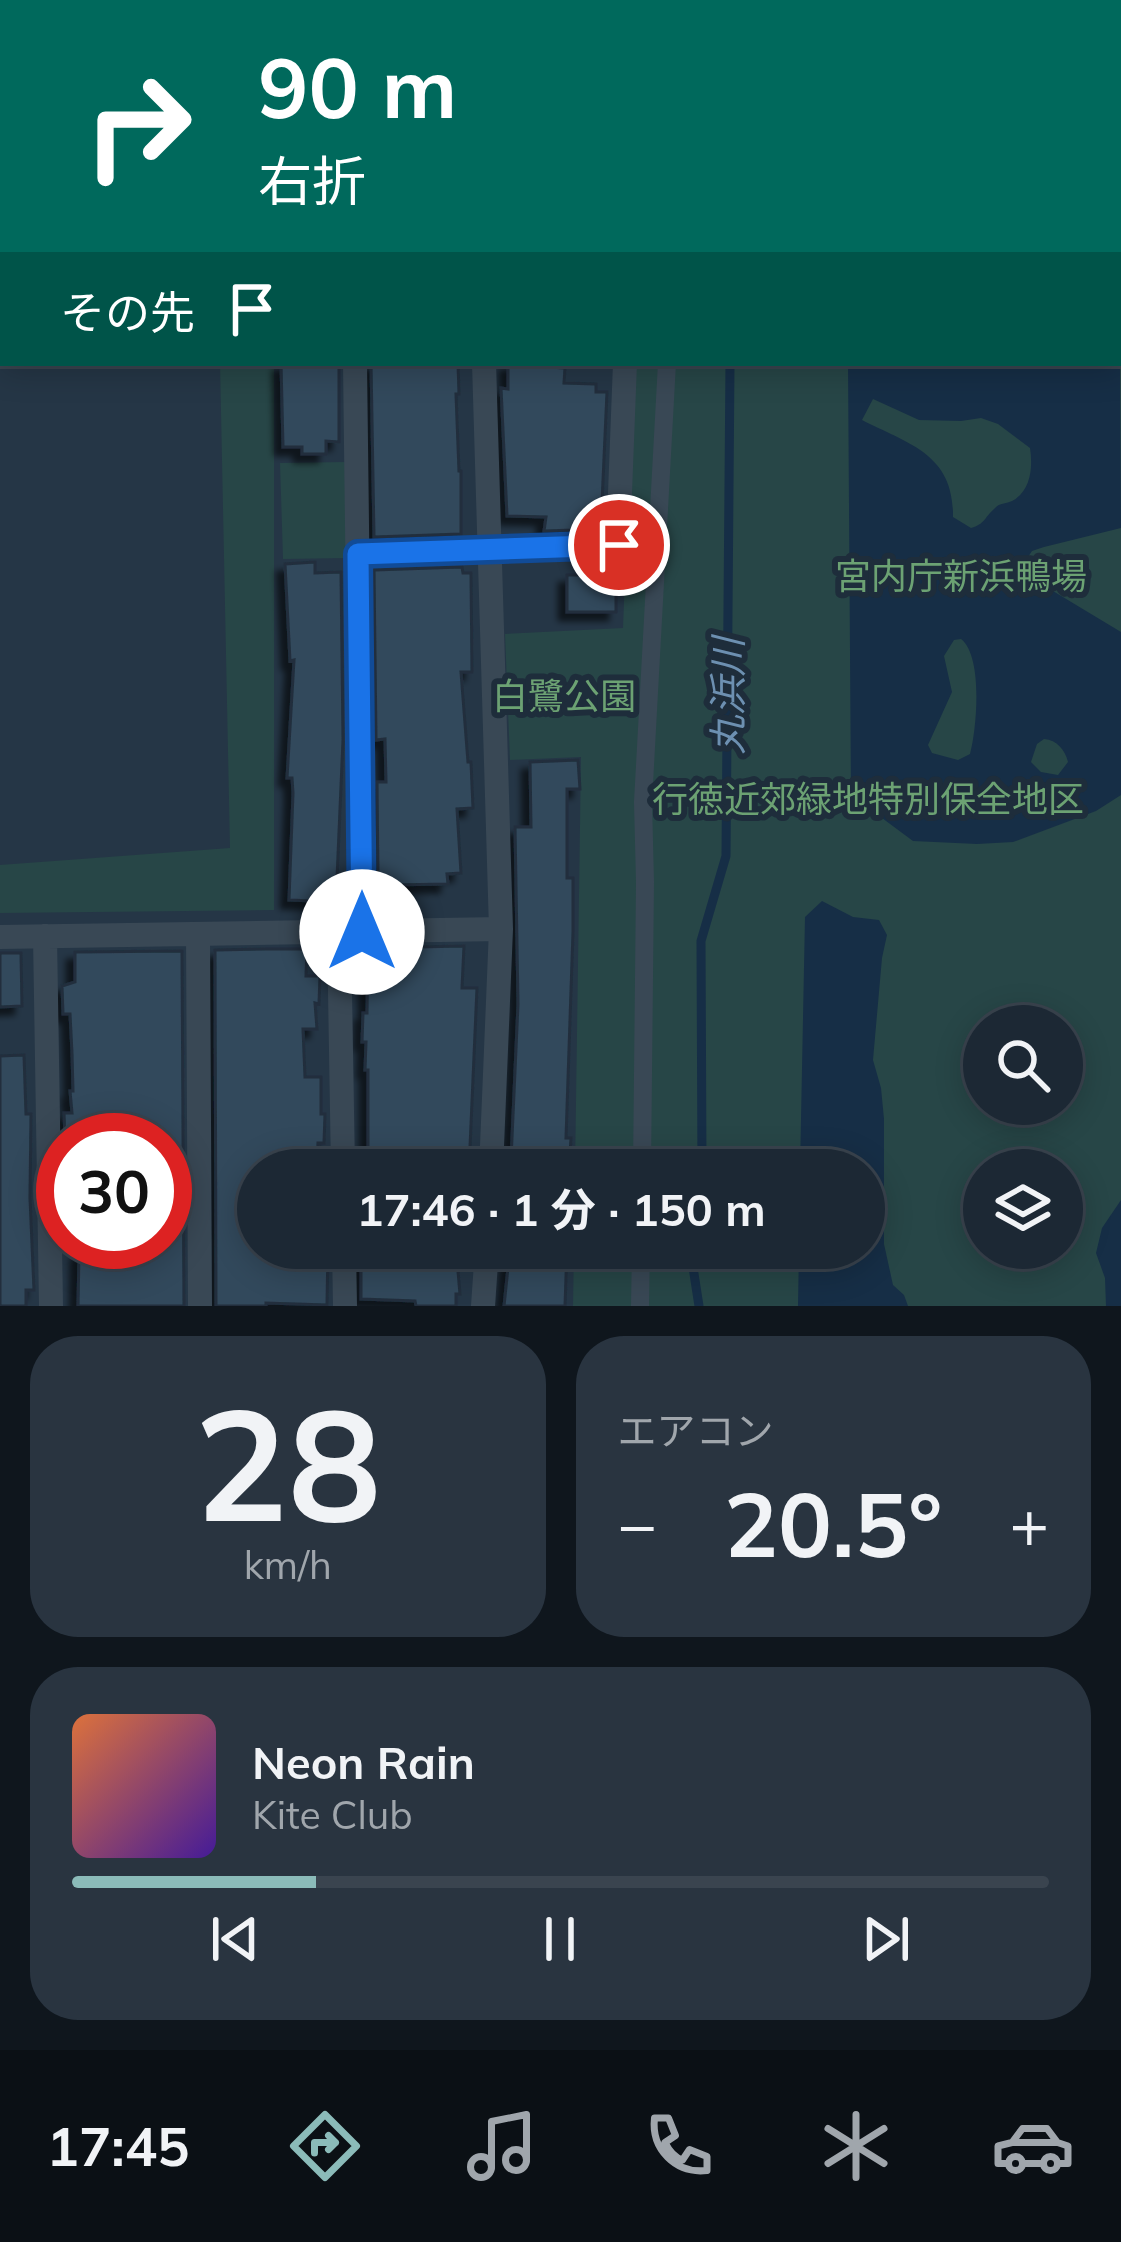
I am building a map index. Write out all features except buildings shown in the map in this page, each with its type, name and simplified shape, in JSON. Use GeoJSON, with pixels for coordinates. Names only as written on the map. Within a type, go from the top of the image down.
{"type":"FeatureCollection","features":[{"type":"Feature","properties":{"kind":"street"},"geometry":{"type":"LineString","coordinates":[[344,1149],[358,554],[355,366]]}},
{"type":"Feature","properties":{"kind":"street"},"geometry":{"type":"LineString","coordinates":[[484,366],[501,928],[491,1149]]}},
{"type":"Feature","properties":{"kind":"street"},"geometry":{"type":"LineString","coordinates":[[358,554],[619,545],[625,366]]}},
{"type":"Feature","properties":{"kind":"street"},"geometry":{"type":"LineString","coordinates":[[642,1149],[643,802],[667,366]]}},
{"type":"Feature","properties":{"kind":"street"},"geometry":{"type":"LineString","coordinates":[[0,937],[501,928]]}},
{"type":"Feature","properties":{"kind":"street"},"geometry":{"type":"LineString","coordinates":[[198,934],[200,1306]]}},
{"type":"Feature","properties":{"kind":"street"},"geometry":{"type":"LineString","coordinates":[[45,937],[51,1306]]}},
{"type":"Feature","properties":{"kind":"street"},"geometry":{"type":"LineString","coordinates":[[344,1269],[345,1306]]}},
{"type":"Feature","properties":{"kind":"street"},"geometry":{"type":"LineString","coordinates":[[483,1306],[486,1269]]}},
{"type":"Feature","properties":{"kind":"street"},"geometry":{"type":"LineString","coordinates":[[640,1306],[641,1269]]}},
{"type":"Feature","properties":{"kind":"green space"},"geometry":{"type":"Polygon","coordinates":[[[220,366],[274,366],[274,910],[0,913],[0,865],[230,848],[220,366]]]}},
{"type":"Feature","properties":{"kind":"green space","name":"行徳近郊緑地特別保全地区"},"geometry":{"type":"Polygon","coordinates":[[[633,366],[1121,366],[1121,1306],[573,1306],[574,1269],[885,1269],[885,1149],[575,1149],[581,757],[510,760],[505,634],[623,628],[633,366]]]}},
{"type":"Feature","properties":{"kind":"green space"},"geometry":{"type":"Polygon","coordinates":[[[346,462],[348,558],[283,559],[280,463],[346,462]]]}},
{"type":"Feature","properties":{"kind":"water","name":"宮内庁新浜鴨場"},"geometry":{"type":"Polygon","coordinates":[[[848,366],[1120,366],[1121,528],[1032,551],[1026,560],[1033,579],[1121,632],[1121,795],[1096,811],[1013,842],[977,844],[913,841],[851,795],[848,366]],[[873,399],[862,420],[926,454],[946,479],[953,517],[971,528],[1027,485],[1030,448],[998,424],[981,418],[919,420],[873,399]],[[961,639],[954,640],[944,656],[952,692],[928,745],[932,753],[958,760],[970,754],[976,693],[973,660],[961,639]],[[1044,739],[1037,744],[1031,762],[1041,772],[1058,775],[1068,762],[1057,744],[1044,739]]]}},
{"type":"Feature","properties":{"kind":"water"},"geometry":{"type":"Polygon","coordinates":[[[822,901],[853,917],[879,920],[887,935],[873,1060],[881,1088],[884,1149],[800,1149],[805,917],[822,901]]]}},
{"type":"Feature","properties":{"kind":"water"},"geometry":{"type":"Polygon","coordinates":[[[1121,1200],[1121,1306],[1106,1306],[1105,1278],[1096,1253],[1102,1228],[1121,1200]]]}},
{"type":"Feature","properties":{"kind":"water"},"geometry":{"type":"Polygon","coordinates":[[[885,1249],[893,1285],[908,1306],[798,1306],[799,1269],[885,1269],[885,1249]]]}},
{"type":"Feature","properties":{"kind":"waterway","name":"丸浜川"},"geometry":{"type":"LineString","coordinates":[[702,1149],[701,941],[726,856],[730,366]]}},
{"type":"Feature","properties":{"kind":"waterway","name":"丸浜川"},"geometry":{"type":"LineString","coordinates":[[693,1269],[699,1306]]}},
{"type":"Feature","properties":{"kind":"route"},"geometry":{"type":"LineString","coordinates":[[362,932],[358,554],[619,545]]}},
{"type":"Feature","properties":{"kind":"park label","name":"白鷺公園"},"geometry":{"type":"Point","coordinates":[564,695]}}]}
